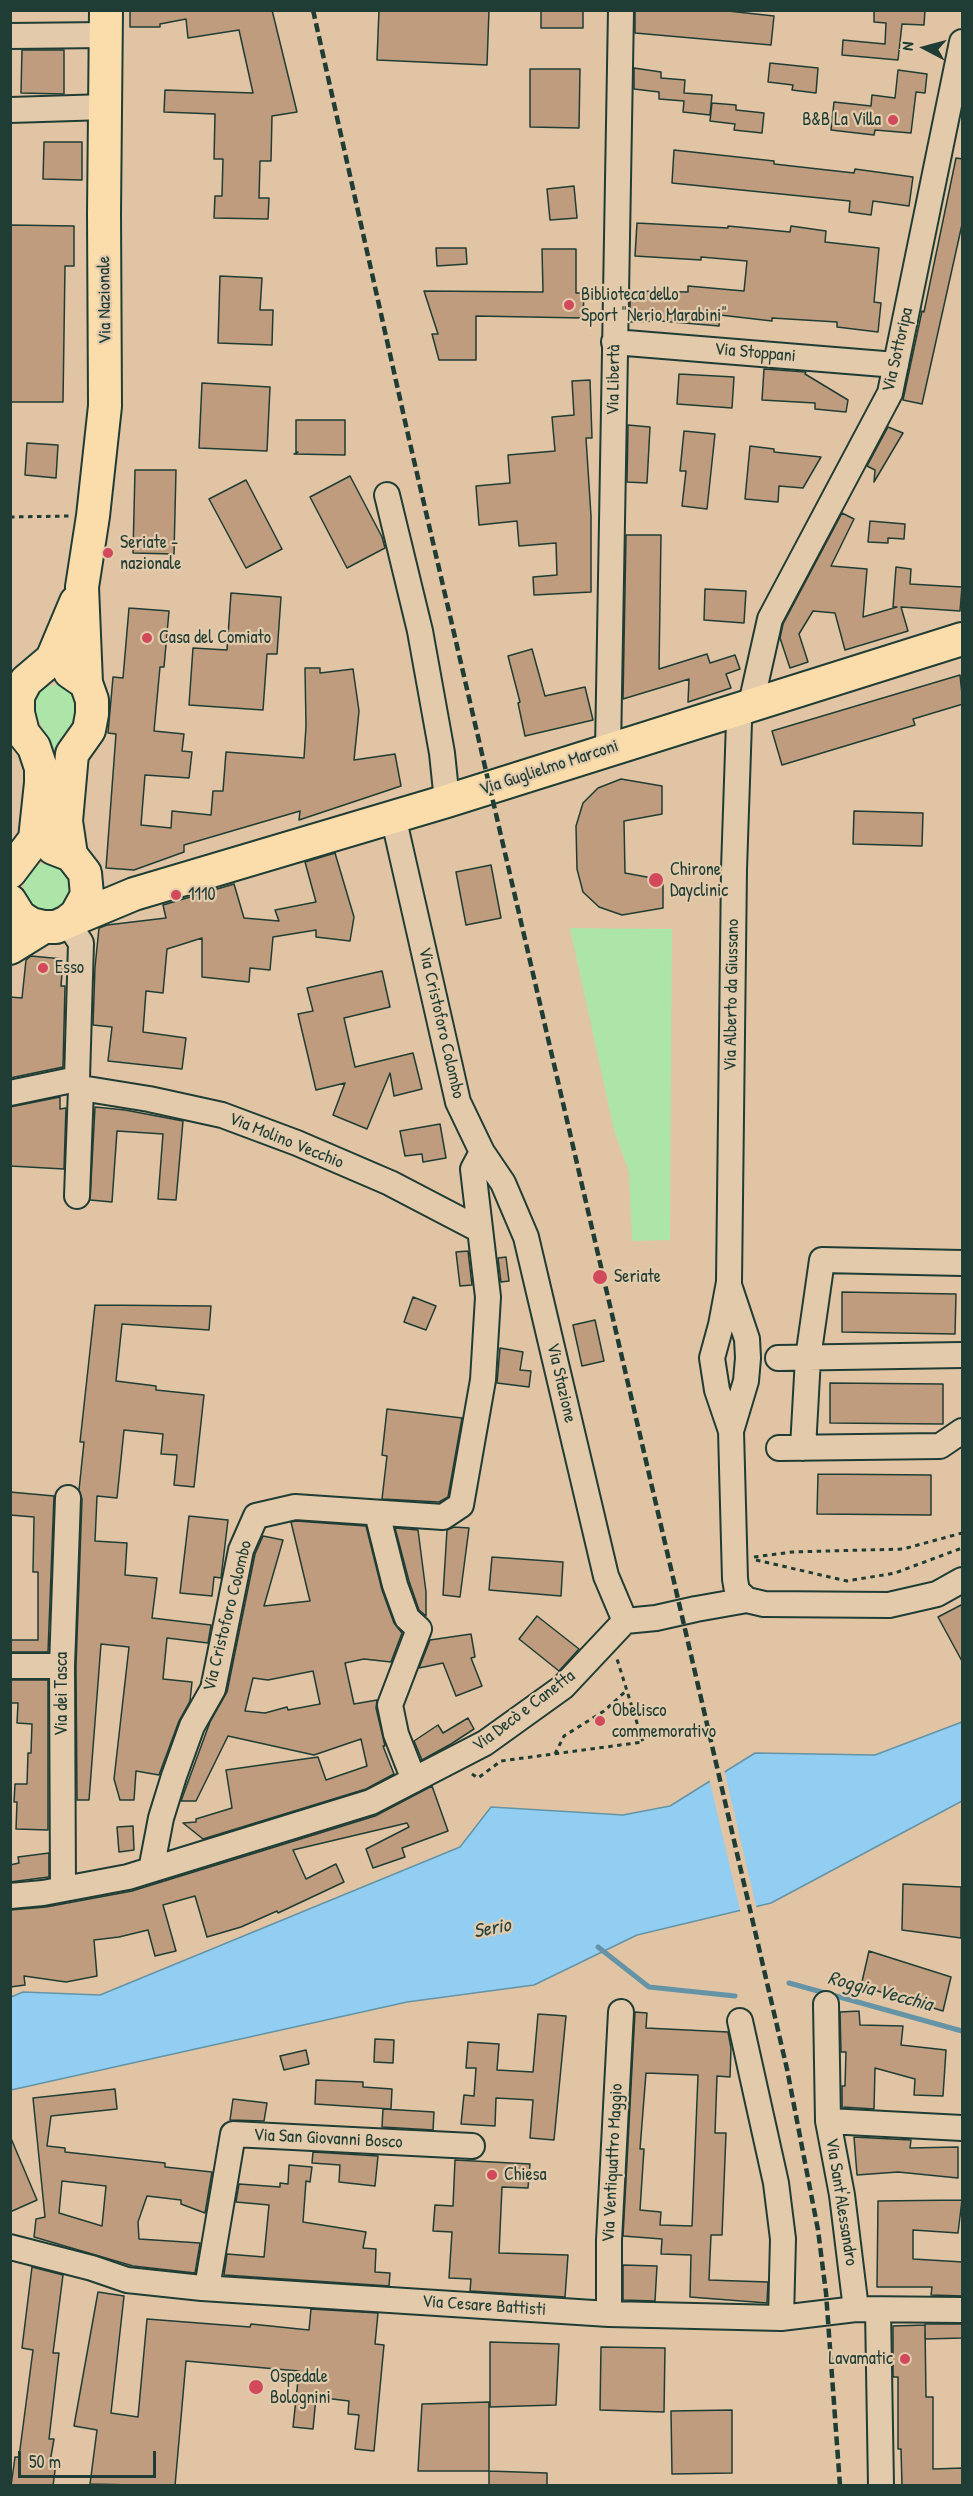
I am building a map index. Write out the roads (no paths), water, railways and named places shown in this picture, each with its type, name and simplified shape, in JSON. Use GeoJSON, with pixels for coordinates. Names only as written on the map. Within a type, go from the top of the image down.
{"type":"FeatureCollection","features":[{"type":"Feature","properties":{"kind":"main road","name":"Via Nazionale"},"geometry":{"type":"LineString","coordinates":[[55,925],[83,906],[87,895],[66,821],[72,754],[89,730],[92,714],[92,700],[86,683],[82,587],[93,516],[105,406],[106,23]]}},
{"type":"Feature","properties":{"kind":"main road","name":"Via Nazionale"},"geometry":{"type":"LineString","coordinates":[[14,697],[26,681],[52,659],[82,587]]}},
{"type":"Feature","properties":{"kind":"main road","name":"Via Guglielmo Marconi"},"geometry":{"type":"LineString","coordinates":[[55,925],[134,894],[447,801],[963,639]]}},
{"type":"Feature","properties":{"kind":"main road"},"geometry":{"type":"LineString","coordinates":[[37,671],[55,668],[64,670],[86,683]]}},
{"type":"Feature","properties":{"kind":"main road"},"geometry":{"type":"LineString","coordinates":[[14,697],[18,713],[17,732],[34,747],[41,768],[35,839],[16,865]]}},
{"type":"Feature","properties":{"kind":"main road"},"geometry":{"type":"LineString","coordinates":[[16,865],[32,850],[45,847],[58,849],[112,888],[134,894]]}},
{"type":"Feature","properties":{"kind":"main road"},"geometry":{"type":"LineString","coordinates":[[10,901],[20,917],[31,924],[55,925]]}},
{"type":"Feature","properties":{"kind":"main road"},"geometry":{"type":"LineString","coordinates":[[10,948],[55,925]]}},
{"type":"Feature","properties":{"kind":"street","name":"Via Libertà"},"geometry":{"type":"LineString","coordinates":[[608,749],[621,10]]}},
{"type":"Feature","properties":{"kind":"street"},"geometry":{"type":"LineString","coordinates":[[10,36],[106,23]]}},
{"type":"Feature","properties":{"kind":"street","name":"Via Sottoripa"},"geometry":{"type":"LineString","coordinates":[[744,706],[770,619],[890,393],[963,42]]}},
{"type":"Feature","properties":{"kind":"street"},"geometry":{"type":"LineString","coordinates":[[10,110],[105,107]]}},
{"type":"Feature","properties":{"kind":"street","name":"Via Stoppani"},"geometry":{"type":"LineString","coordinates":[[614,342],[896,365]]}},
{"type":"Feature","properties":{"kind":"street"},"geometry":{"type":"LineString","coordinates":[[387,495],[420,631],[442,753],[447,801]]}},
{"type":"Feature","properties":{"kind":"street","name":"Via Alberto da Giussano"},"geometry":{"type":"LineString","coordinates":[[732,1325],[729,1282],[734,868],[739,722],[744,706]]}},
{"type":"Feature","properties":{"kind":"street","name":"Via Cristoforo Colombo"},"geometry":{"type":"LineString","coordinates":[[151,1870],[161,1818],[178,1766],[192,1726],[213,1689],[241,1550],[256,1516],[295,1508],[443,1517],[461,1505],[483,1380],[488,1297],[472,1168],[482,1152],[458,1102],[393,816]]}},
{"type":"Feature","properties":{"kind":"street"},"geometry":{"type":"LineString","coordinates":[[55,925],[81,943],[77,1196]]}},
{"type":"Feature","properties":{"kind":"street","name":"Via Molino Vecchio"},"geometry":{"type":"LineString","coordinates":[[10,1093],[79,1084],[222,1115],[297,1143],[390,1183],[480,1230]]}},
{"type":"Feature","properties":{"kind":"street","name":"Via Stazione"},"geometry":{"type":"LineString","coordinates":[[482,1152],[503,1183],[526,1237],[606,1576],[625,1621]]}},
{"type":"Feature","properties":{"kind":"street"},"geometry":{"type":"LineString","coordinates":[[803,1448],[808,1358],[822,1260],[963,1263]]}},
{"type":"Feature","properties":{"kind":"street"},"geometry":{"type":"LineString","coordinates":[[731,1431],[717,1390],[712,1358],[715,1342],[732,1325],[748,1358],[742,1392],[731,1431],[735,1579],[737,1591],[747,1600]]}},
{"type":"Feature","properties":{"kind":"street"},"geometry":{"type":"LineString","coordinates":[[778,1358],[963,1355]]}},
{"type":"Feature","properties":{"kind":"street"},"geometry":{"type":"LineString","coordinates":[[717,1390],[732,1395],[742,1392]]}},
{"type":"Feature","properties":{"kind":"street"},"geometry":{"type":"LineString","coordinates":[[779,1448],[940,1446],[963,1431]]}},
{"type":"Feature","properties":{"kind":"street","name":"Via dei Tasca"},"geometry":{"type":"LineString","coordinates":[[63,1890],[62,1666],[68,1498]]}},
{"type":"Feature","properties":{"kind":"street"},"geometry":{"type":"LineString","coordinates":[[377,1513],[395,1585],[406,1618],[419,1629],[390,1705],[396,1734],[414,1780]]}},
{"type":"Feature","properties":{"kind":"street"},"geometry":{"type":"LineString","coordinates":[[625,1621],[656,1618],[747,1600],[764,1604],[889,1605],[937,1594],[963,1580]]}},
{"type":"Feature","properties":{"kind":"street","name":"Via Decò e Canetta"},"geometry":{"type":"LineString","coordinates":[[10,1896],[63,1890],[128,1877],[371,1802],[485,1743],[563,1687],[625,1621]]}},
{"type":"Feature","properties":{"kind":"street"},"geometry":{"type":"LineString","coordinates":[[10,1666],[62,1666]]}},
{"type":"Feature","properties":{"kind":"street"},"geometry":{"type":"LineString","coordinates":[[826,2004],[828,2121]]}},
{"type":"Feature","properties":{"kind":"street","name":"Via Ventiquattro Maggio"},"geometry":{"type":"LineString","coordinates":[[609,2314],[609,2240],[621,2012]]}},
{"type":"Feature","properties":{"kind":"street"},"geometry":{"type":"LineString","coordinates":[[740,2021],[776,2183],[783,2239],[781,2318]]}},
{"type":"Feature","properties":{"kind":"street","name":"Via Sant'Alessandro"},"geometry":{"type":"LineString","coordinates":[[881,2486],[867,2310],[828,2121],[963,2128]]}},
{"type":"Feature","properties":{"kind":"street","name":"Via San Giovanni Bosco"},"geometry":{"type":"LineString","coordinates":[[207,2288],[233,2134],[472,2146]]}},
{"type":"Feature","properties":{"kind":"street","name":"Via Cesare Battisti"},"geometry":{"type":"LineString","coordinates":[[10,2247],[92,2268],[127,2280],[207,2288],[609,2314],[781,2318],[867,2310],[963,2310]]}},
{"type":"Feature","properties":{"kind":"water","name":"Serio"},"geometry":{"type":"Polygon","coordinates":[[[962,1722],[962,1801],[771,1903],[637,1935],[534,1985],[407,2002],[11,2090],[11,1997],[23,1992],[100,1995],[460,1847],[491,1807],[623,1815],[670,1806],[755,1753],[875,1755],[962,1722]]]}},
{"type":"Feature","properties":{"kind":"waterway"},"geometry":{"type":"LineString","coordinates":[[598,1947],[649,1987],[735,1996]]}},
{"type":"Feature","properties":{"kind":"waterway","name":"Roggia Vecchia"},"geometry":{"type":"LineString","coordinates":[[789,1983],[962,2031]]}},
{"type":"Feature","properties":{"kind":"railway"},"geometry":{"type":"LineString","coordinates":[[313,10],[409,439],[787,2069],[818,2230],[826,2293],[840,2486]]}},
{"type":"Feature","properties":{"kind":"place","name":"B&B La Villa"},"geometry":{"type":"Point","coordinates":[893,120]}},
{"type":"Feature","properties":{"kind":"place","name":"Biblioteca dello Sport \"Nerio Marabini\""},"geometry":{"type":"Point","coordinates":[569,305]}},
{"type":"Feature","properties":{"kind":"place","name":"Seriate - nazionale"},"geometry":{"type":"Point","coordinates":[108,553]}},
{"type":"Feature","properties":{"kind":"place","name":"Casa del Comiato"},"geometry":{"type":"Point","coordinates":[147,638]}},
{"type":"Feature","properties":{"kind":"place","name":"Chirone Dayclinic"},"geometry":{"type":"Point","coordinates":[656,880]}},
{"type":"Feature","properties":{"kind":"place","name":"1110"},"geometry":{"type":"Point","coordinates":[176,895]}},
{"type":"Feature","properties":{"kind":"place","name":"Esso"},"geometry":{"type":"Point","coordinates":[43,968]}},
{"type":"Feature","properties":{"kind":"place","name":"Seriate"},"geometry":{"type":"Point","coordinates":[600,1277]}},
{"type":"Feature","properties":{"kind":"place","name":"Obelisco commemorativo"},"geometry":{"type":"Point","coordinates":[600,1721]}},
{"type":"Feature","properties":{"kind":"place","name":"Chiesa"},"geometry":{"type":"Point","coordinates":[492,2175]}},
{"type":"Feature","properties":{"kind":"place","name":"Lavamatic"},"geometry":{"type":"Point","coordinates":[905,2359]}},
{"type":"Feature","properties":{"kind":"place","name":"Ospedale Bolognini"},"geometry":{"type":"Point","coordinates":[256,2387]}}]}
